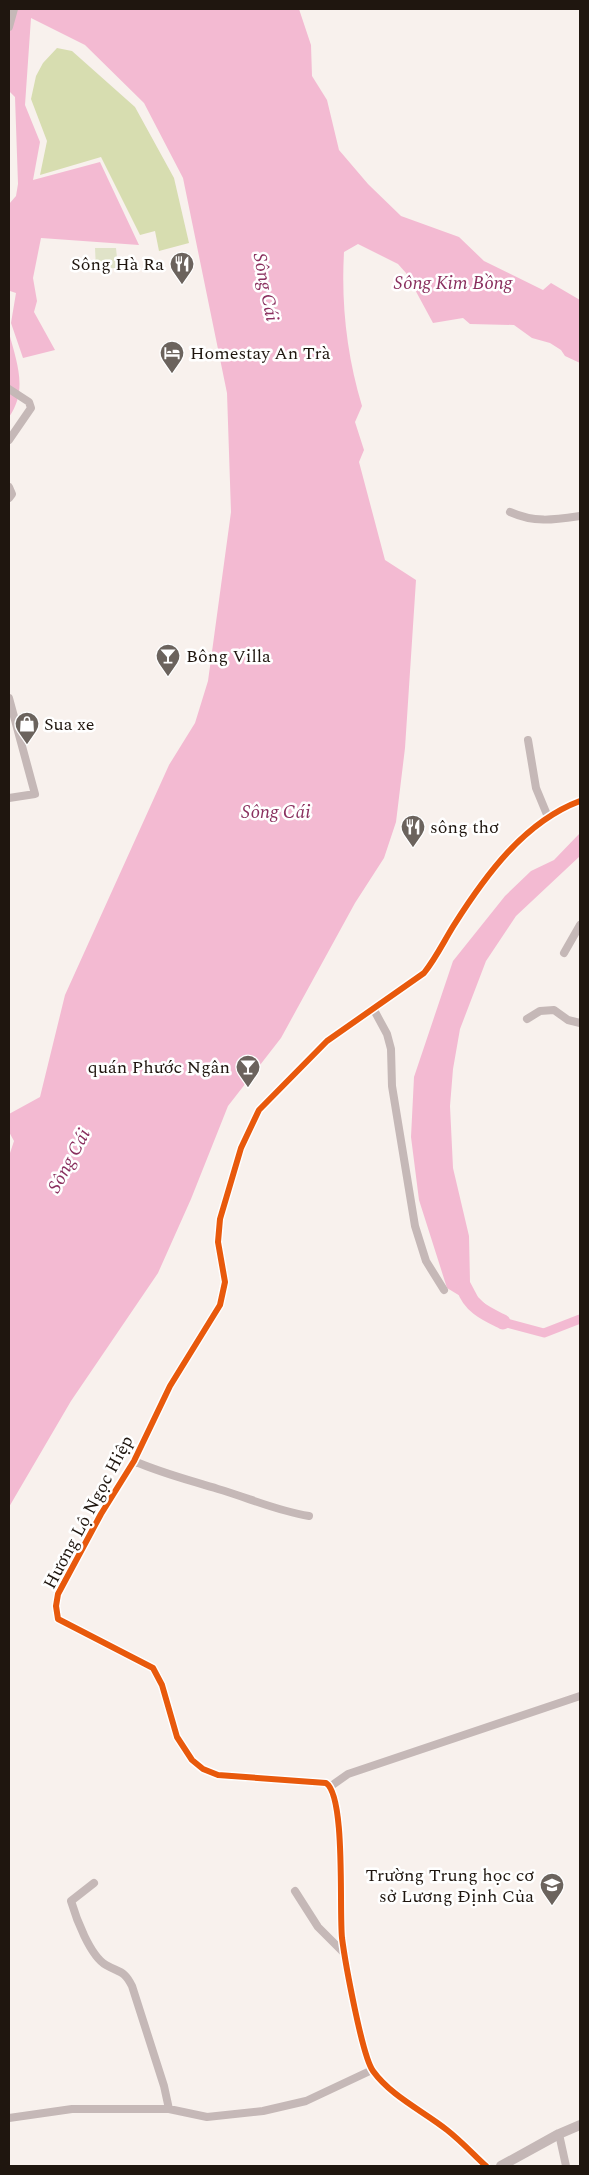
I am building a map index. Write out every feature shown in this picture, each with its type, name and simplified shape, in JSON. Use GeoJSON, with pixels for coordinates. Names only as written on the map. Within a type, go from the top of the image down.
{"type":"FeatureCollection","features":[{"type":"Feature","properties":{"kind":"street"},"geometry":{"type":"LineString","coordinates":[[9,27],[14,9]]}},
{"type":"Feature","properties":{"kind":"street"},"geometry":{"type":"LineString","coordinates":[[9,389],[29,402],[31,408],[9,440]]}},
{"type":"Feature","properties":{"kind":"street"},"geometry":{"type":"LineString","coordinates":[[9,487],[12,494],[9,498]]}},
{"type":"Feature","properties":{"kind":"street"},"geometry":{"type":"LineString","coordinates":[[510,512],[527,520],[580,516]]}},
{"type":"Feature","properties":{"kind":"street"},"geometry":{"type":"LineString","coordinates":[[9,698],[13,708],[11,717],[35,794],[9,798]]}},
{"type":"Feature","properties":{"kind":"street"},"geometry":{"type":"LineString","coordinates":[[528,740],[536,788],[548,818]]}},
{"type":"Feature","properties":{"kind":"street","name":"Hương Lộ Ngọc Hiệp"},"geometry":{"type":"LineString","coordinates":[[330,1786],[326,1783],[292,1779],[218,1775],[203,1769],[192,1760],[177,1737],[162,1685],[153,1668],[58,1619],[56,1606],[58,1594],[101,1514],[134,1461],[170,1386],[220,1304],[225,1282],[218,1242],[220,1219],[241,1148],[254,1119],[271,1096],[314,1051],[424,973],[434,960],[464,908],[491,870],[548,818],[580,801]]}},
{"type":"Feature","properties":{"kind":"street"},"geometry":{"type":"LineString","coordinates":[[564,953],[580,925]]}},
{"type":"Feature","properties":{"kind":"street"},"geometry":{"type":"LineString","coordinates":[[374,1010],[387,1034],[391,1049],[393,1095],[415,1226],[426,1261],[444,1290]]}},
{"type":"Feature","properties":{"kind":"street"},"geometry":{"type":"LineString","coordinates":[[527,1019],[536,1013],[554,1010],[568,1020],[580,1023]]}},
{"type":"Feature","properties":{"kind":"street"},"geometry":{"type":"LineString","coordinates":[[134,1461],[171,1476],[218,1489],[265,1507],[309,1516]]}},
{"type":"Feature","properties":{"kind":"street"},"geometry":{"type":"LineString","coordinates":[[486,2166],[458,2139],[405,2100],[372,2070],[364,2047],[344,1952],[340,1899],[339,1830],[335,1799],[330,1786],[348,1774],[580,1696]]}},
{"type":"Feature","properties":{"kind":"street"},"geometry":{"type":"LineString","coordinates":[[94,1883],[70,1901],[92,1949],[106,1965],[126,1975],[132,1986],[164,2086],[169,2109]]}},
{"type":"Feature","properties":{"kind":"street"},"geometry":{"type":"LineString","coordinates":[[295,1891],[318,1927],[344,1952]]}},
{"type":"Feature","properties":{"kind":"street"},"geometry":{"type":"LineString","coordinates":[[9,2118],[72,2109],[169,2109],[207,2116],[283,2108],[324,2094],[372,2070]]}},
{"type":"Feature","properties":{"kind":"street"},"geometry":{"type":"LineString","coordinates":[[501,2166],[559,2134],[580,2125]]}},
{"type":"Feature","properties":{"kind":"street"},"geometry":{"type":"LineString","coordinates":[[559,2134],[566,2166]]}},
{"type":"Feature","properties":{"kind":"green space"},"geometry":{"type":"Polygon","coordinates":[[[57,48],[72,51],[135,107],[174,178],[189,243],[159,251],[155,231],[140,235],[101,157],[40,175],[47,141],[31,99],[36,76],[43,63],[57,48]]]}},
{"type":"Feature","properties":{"kind":"green space"},"geometry":{"type":"Polygon","coordinates":[[[95,248],[116,248],[118,268],[96,269],[95,248]]]}},
{"type":"Feature","properties":{"kind":"water","name":"Sông Cái"},"geometry":{"type":"Polygon","coordinates":[[[9,9],[299,9],[311,45],[312,76],[327,100],[339,150],[368,184],[401,216],[459,237],[484,261],[543,290],[551,283],[580,300],[580,363],[565,356],[561,350],[550,343],[532,338],[514,325],[470,324],[463,318],[433,323],[406,273],[398,264],[358,244],[344,252],[343,291],[346,330],[352,368],[362,406],[355,422],[364,450],[359,462],[385,560],[416,580],[405,748],[396,822],[384,858],[355,903],[281,1038],[228,1106],[191,1199],[158,1273],[71,1401],[9,1507],[9,1156],[14,1141],[9,1132],[9,1114],[40,1097],[65,995],[169,765],[195,723],[208,681],[231,512],[227,393],[183,178],[144,103],[85,45],[31,18],[25,105],[40,142],[33,180],[100,162],[139,245],[41,238],[33,278],[37,301],[34,312],[55,350],[23,358],[11,323],[16,293],[10,291],[9,298],[9,204],[16,196],[18,184],[15,97],[9,91],[9,9]]]}},
{"type":"Feature","properties":{"kind":"water"},"geometry":{"type":"Polygon","coordinates":[[[9,333],[18,366],[19,386],[15,407],[9,417],[9,333]]]}},
{"type":"Feature","properties":{"kind":"water"},"geometry":{"type":"Polygon","coordinates":[[[580,833],[580,856],[516,916],[486,961],[460,1029],[453,1069],[450,1106],[453,1168],[469,1236],[470,1282],[478,1297],[503,1322],[447,1288],[419,1200],[411,1137],[414,1077],[453,961],[505,896],[531,871],[554,860],[580,833]]]}},
{"type":"Feature","properties":{"kind":"waterway"},"geometry":{"type":"LineString","coordinates":[[464,1288],[475,1305],[485,1313],[503,1322]]}},
{"type":"Feature","properties":{"kind":"waterway"},"geometry":{"type":"LineString","coordinates":[[503,1322],[544,1333],[580,1319]]}},
{"type":"Feature","properties":{"kind":"cycle path"},"geometry":{"type":"LineString","coordinates":[[486,2166],[447,2130],[389,2088],[373,2071],[369,2062],[354,2007],[342,1938],[337,1809],[332,1792],[326,1783],[218,1775],[203,1769],[192,1760],[177,1737],[162,1685],[153,1668],[58,1619],[56,1606],[58,1594],[101,1514],[134,1461],[170,1386],[220,1305],[225,1282],[218,1242],[220,1219],[241,1148],[259,1110],[327,1041],[424,973],[479,888],[508,852],[541,822],[560,810],[580,801]]}},
{"type":"Feature","properties":{"kind":"place","name":"Sông Hà Ra"},"geometry":{"type":"Point","coordinates":[182,285]}},
{"type":"Feature","properties":{"kind":"place","name":"Homestay An Trà"},"geometry":{"type":"Point","coordinates":[172,374]}},
{"type":"Feature","properties":{"kind":"place","name":"Bông Villa"},"geometry":{"type":"Point","coordinates":[168,677]}},
{"type":"Feature","properties":{"kind":"place","name":"Sua xe"},"geometry":{"type":"Point","coordinates":[27,745]}},
{"type":"Feature","properties":{"kind":"place","name":"sông thơ"},"geometry":{"type":"Point","coordinates":[413,848]}},
{"type":"Feature","properties":{"kind":"place","name":"quán Phước Ngân"},"geometry":{"type":"Point","coordinates":[248,1088]}},
{"type":"Feature","properties":{"kind":"place","name":"Trường Trung học cơ sở Lương Định Của"},"geometry":{"type":"Point","coordinates":[552,1906]}},
{"type":"Feature","properties":{"kind":"water label","name":"Sông Kim Bồng"},"geometry":{"type":"Point","coordinates":[453,282]}}]}
